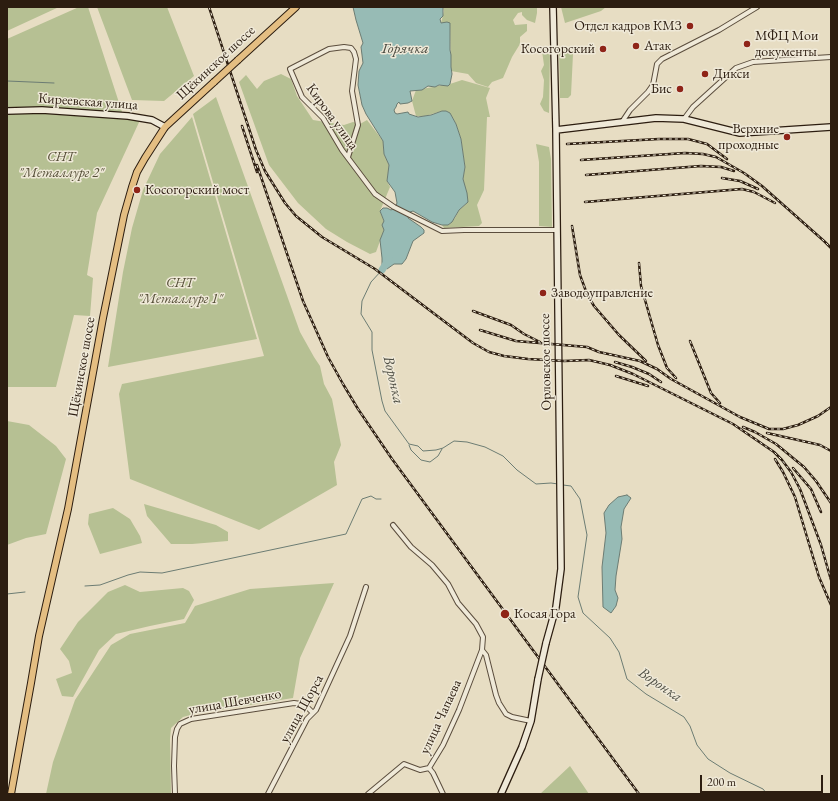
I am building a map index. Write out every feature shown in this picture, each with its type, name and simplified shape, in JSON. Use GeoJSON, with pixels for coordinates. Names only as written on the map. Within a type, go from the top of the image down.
{"type":"FeatureCollection","features":[{"type":"Feature","properties":{"kind":"main road","name":"Щёкинское шоссе"},"geometry":{"type":"LineString","coordinates":[[11,794],[39,636],[68,509],[103,318],[124,215],[137,172],[165,127],[296,7]]}},
{"type":"Feature","properties":{"kind":"main road","name":"Орловское шоссе"},"geometry":{"type":"LineString","coordinates":[[501,794],[522,747],[530,721],[546,642],[556,607],[561,569],[556,130],[552,7]]}},
{"type":"Feature","properties":{"kind":"main road","name":"Киреевская улица"},"geometry":{"type":"LineString","coordinates":[[7,111],[42,110],[128,116],[152,120],[165,127]]}},
{"type":"Feature","properties":{"kind":"main road"},"geometry":{"type":"LineString","coordinates":[[556,130],[656,118],[684,119],[740,133],[831,127]]}},
{"type":"Feature","properties":{"kind":"street"},"geometry":{"type":"LineString","coordinates":[[622,122],[630,110],[653,85],[657,64],[662,59],[719,30],[757,7]]}},
{"type":"Feature","properties":{"kind":"street","name":"Кирова улица"},"geometry":{"type":"LineString","coordinates":[[348,157],[358,125],[352,91],[352,78],[356,66],[356,59],[351,48],[329,49],[290,69],[302,97],[323,118],[348,157],[375,194],[394,207],[442,231],[556,230]]}},
{"type":"Feature","properties":{"kind":"street"},"geometry":{"type":"LineString","coordinates":[[684,119],[693,107],[736,68],[753,62],[831,57]]}},
{"type":"Feature","properties":{"kind":"street"},"geometry":{"type":"LineString","coordinates":[[393,525],[411,547],[432,565],[452,589],[458,603],[480,630],[483,641],[482,650],[486,655],[499,703],[506,714],[530,721]]}},
{"type":"Feature","properties":{"kind":"street","name":"улица Щорса"},"geometry":{"type":"LineString","coordinates":[[268,794],[308,719],[316,710],[350,636],[366,587]]}},
{"type":"Feature","properties":{"kind":"street","name":"улица Чапаева"},"geometry":{"type":"LineString","coordinates":[[368,794],[404,764],[420,770],[429,768],[443,745],[459,710],[482,650]]}},
{"type":"Feature","properties":{"kind":"street","name":"улица Шевченко"},"geometry":{"type":"LineString","coordinates":[[175,794],[175,737],[180,724],[191,719],[294,703],[307,707],[313,713]]}},
{"type":"Feature","properties":{"kind":"street"},"geometry":{"type":"LineString","coordinates":[[429,768],[444,794]]}},
{"type":"Feature","properties":{"kind":"green space"},"geometry":{"type":"Polygon","coordinates":[[[7,7],[59,7],[7,31],[7,7]]]}},
{"type":"Feature","properties":{"kind":"green space","name":"СНТ \"Металлург 2\""},"geometry":{"type":"Polygon","coordinates":[[[79,7],[88,7],[123,115],[141,118],[97,213],[87,275],[93,278],[90,316],[74,315],[56,387],[7,387],[7,39],[79,7]]]}},
{"type":"Feature","properties":{"kind":"green space"},"geometry":{"type":"Polygon","coordinates":[[[97,7],[167,7],[194,76],[164,101],[132,100],[97,7]]]}},
{"type":"Feature","properties":{"kind":"green space"},"geometry":{"type":"Polygon","coordinates":[[[443,7],[537,7],[537,13],[535,23],[527,20],[522,15],[522,12],[518,13],[513,20],[515,25],[527,24],[527,31],[520,37],[520,44],[512,57],[503,78],[492,82],[488,87],[476,83],[468,74],[451,71],[450,23],[441,23],[444,11],[443,7]]]}},
{"type":"Feature","properties":{"kind":"green space"},"geometry":{"type":"Polygon","coordinates":[[[561,7],[606,7],[601,11],[565,23],[561,7]]]}},
{"type":"Feature","properties":{"kind":"green space"},"geometry":{"type":"Polygon","coordinates":[[[559,46],[564,47],[573,54],[571,95],[568,98],[560,98],[559,46]]]}},
{"type":"Feature","properties":{"kind":"green space"},"geometry":{"type":"Polygon","coordinates":[[[550,48],[549,113],[544,111],[540,104],[543,97],[544,80],[541,71],[544,65],[542,51],[550,48]]]}},
{"type":"Feature","properties":{"kind":"green space"},"geometry":{"type":"Polygon","coordinates":[[[281,74],[291,79],[297,96],[313,120],[344,125],[353,122],[360,124],[367,120],[383,141],[384,154],[389,165],[387,181],[390,187],[380,211],[384,221],[384,230],[376,252],[370,254],[326,229],[298,203],[269,165],[239,82],[246,75],[257,89],[264,81],[281,74]]]}},
{"type":"Feature","properties":{"kind":"green space"},"geometry":{"type":"Polygon","coordinates":[[[462,80],[490,88],[486,98],[490,117],[487,117],[484,190],[477,205],[482,223],[479,226],[444,228],[442,225],[448,225],[455,218],[459,210],[466,204],[463,179],[465,167],[461,139],[456,124],[450,113],[442,111],[425,116],[416,116],[412,101],[416,90],[450,84],[462,80]]]}},
{"type":"Feature","properties":{"kind":"green space"},"geometry":{"type":"Polygon","coordinates":[[[216,97],[300,332],[320,366],[324,384],[332,399],[341,445],[334,462],[337,485],[259,530],[130,479],[119,394],[122,384],[264,356],[193,114],[216,97]]]}},
{"type":"Feature","properties":{"kind":"green space","name":"СНТ \"Металлург 1\""},"geometry":{"type":"Polygon","coordinates":[[[192,117],[257,339],[108,367],[123,272],[132,228],[143,190],[160,154],[192,117]]]}},
{"type":"Feature","properties":{"kind":"green space"},"geometry":{"type":"Polygon","coordinates":[[[536,144],[549,147],[551,159],[552,227],[539,226],[539,162],[536,144]]]}},
{"type":"Feature","properties":{"kind":"green space"},"geometry":{"type":"Polygon","coordinates":[[[7,421],[29,425],[56,446],[66,459],[46,534],[26,538],[7,545],[7,421]]]}},
{"type":"Feature","properties":{"kind":"green space"},"geometry":{"type":"Polygon","coordinates":[[[144,504],[216,525],[228,532],[228,541],[171,544],[147,516],[144,504]]]}},
{"type":"Feature","properties":{"kind":"green space"},"geometry":{"type":"Polygon","coordinates":[[[113,508],[130,519],[140,536],[142,543],[100,554],[88,524],[89,514],[113,508]]]}},
{"type":"Feature","properties":{"kind":"green space"},"geometry":{"type":"Polygon","coordinates":[[[334,583],[300,658],[293,698],[194,714],[183,717],[171,728],[171,794],[46,794],[53,762],[75,700],[111,645],[130,634],[185,623],[195,606],[250,589],[334,583]]]}},
{"type":"Feature","properties":{"kind":"green space"},"geometry":{"type":"Polygon","coordinates":[[[125,585],[140,592],[183,588],[189,591],[194,600],[184,619],[116,634],[99,650],[73,697],[62,696],[56,679],[72,673],[69,661],[60,649],[78,622],[108,592],[125,585]]]}},
{"type":"Feature","properties":{"kind":"green space"},"geometry":{"type":"Polygon","coordinates":[[[570,766],[589,794],[540,794],[570,766]]]}},
{"type":"Feature","properties":{"kind":"water","name":"Горячка"},"geometry":{"type":"Polygon","coordinates":[[[353,7],[443,7],[443,16],[440,19],[441,23],[450,23],[452,74],[450,84],[448,86],[428,86],[422,90],[410,91],[412,101],[400,104],[399,102],[394,110],[397,114],[408,112],[409,114],[418,117],[431,115],[442,111],[450,113],[456,124],[461,139],[465,167],[463,179],[468,202],[459,210],[452,222],[448,225],[432,222],[413,211],[410,212],[408,218],[421,227],[424,230],[424,233],[413,241],[406,259],[402,264],[394,264],[387,269],[382,265],[380,240],[384,230],[382,225],[384,221],[380,211],[383,208],[391,210],[395,208],[397,203],[395,192],[387,181],[389,165],[384,154],[383,141],[362,105],[358,85],[359,71],[363,63],[361,47],[363,43],[353,7]]]}},
{"type":"Feature","properties":{"kind":"water"},"geometry":{"type":"Polygon","coordinates":[[[627,495],[631,498],[624,509],[621,527],[622,539],[615,590],[618,598],[616,606],[611,613],[603,607],[602,567],[606,533],[604,513],[609,505],[618,497],[627,495]]]}},
{"type":"Feature","properties":{"kind":"waterway"},"geometry":{"type":"LineString","coordinates":[[7,81],[54,83]]}},
{"type":"Feature","properties":{"kind":"waterway","name":"Воронка"},"geometry":{"type":"LineString","coordinates":[[382,270],[389,259]]}},
{"type":"Feature","properties":{"kind":"waterway","name":"Воронка"},"geometry":{"type":"LineString","coordinates":[[382,270],[371,282],[362,301],[361,314],[372,332],[372,350],[385,411],[409,444],[418,446],[423,451],[443,448],[454,441],[467,442],[485,447],[503,456],[517,470],[536,484],[558,484]]}},
{"type":"Feature","properties":{"kind":"waterway"},"geometry":{"type":"LineString","coordinates":[[409,445],[411,450],[421,460],[430,462],[438,456],[442,449]]}},
{"type":"Feature","properties":{"kind":"waterway","name":"Воронка"},"geometry":{"type":"LineString","coordinates":[[563,485],[571,486],[580,499],[587,535],[578,597],[583,613],[610,638],[619,652],[627,679],[646,694],[684,717],[690,726],[697,745],[708,759],[730,773],[763,789],[767,794]]}},
{"type":"Feature","properties":{"kind":"waterway"},"geometry":{"type":"LineString","coordinates":[[85,586],[100,585],[140,572],[162,573],[346,534],[362,499],[371,496],[376,499],[381,499]]}},
{"type":"Feature","properties":{"kind":"waterway"},"geometry":{"type":"LineString","coordinates":[[7,594],[25,592]]}},
{"type":"Feature","properties":{"kind":"railway"},"geometry":{"type":"LineString","coordinates":[[209,7],[256,150],[265,171],[285,203],[296,216],[322,237],[375,269],[473,343],[489,352],[504,356],[528,359],[564,361],[589,360],[610,365],[633,374],[733,424],[774,452],[791,472],[800,489],[821,545],[831,580]]}},
{"type":"Feature","properties":{"kind":"railway"},"geometry":{"type":"LineString","coordinates":[[242,126],[257,172]]}},
{"type":"Feature","properties":{"kind":"railway"},"geometry":{"type":"LineString","coordinates":[[567,144],[688,139],[707,144],[727,159]]}},
{"type":"Feature","properties":{"kind":"railway"},"geometry":{"type":"LineString","coordinates":[[581,160],[685,153],[703,154],[716,157],[744,173],[762,186],[831,248]]}},
{"type":"Feature","properties":{"kind":"railway"},"geometry":{"type":"LineString","coordinates":[[257,165],[303,301],[328,357],[358,409],[392,459],[639,794]]}},
{"type":"Feature","properties":{"kind":"railway"},"geometry":{"type":"LineString","coordinates":[[586,175],[701,166],[721,167],[734,171]]}},
{"type":"Feature","properties":{"kind":"railway"},"geometry":{"type":"LineString","coordinates":[[722,178],[740,181],[758,189]]}},
{"type":"Feature","properties":{"kind":"railway"},"geometry":{"type":"LineString","coordinates":[[585,202],[742,189],[754,192],[775,203]]}},
{"type":"Feature","properties":{"kind":"railway"},"geometry":{"type":"LineString","coordinates":[[572,226],[580,275],[587,294],[594,306],[619,335],[646,361]]}},
{"type":"Feature","properties":{"kind":"railway"},"geometry":{"type":"LineString","coordinates":[[639,263],[641,286],[658,345],[667,368],[676,378]]}},
{"type":"Feature","properties":{"kind":"railway"},"geometry":{"type":"LineString","coordinates":[[473,311],[511,325],[540,342]]}},
{"type":"Feature","properties":{"kind":"railway"},"geometry":{"type":"LineString","coordinates":[[480,330],[516,341],[587,347],[599,352],[640,361],[657,369],[671,379],[740,417],[769,429],[783,429],[798,425],[818,416],[831,407]]}},
{"type":"Feature","properties":{"kind":"railway"},"geometry":{"type":"LineString","coordinates":[[690,341],[711,393],[720,403]]}},
{"type":"Feature","properties":{"kind":"railway"},"geometry":{"type":"LineString","coordinates":[[615,362],[649,374],[661,382]]}},
{"type":"Feature","properties":{"kind":"railway"},"geometry":{"type":"LineString","coordinates":[[616,376],[648,386]]}},
{"type":"Feature","properties":{"kind":"railway"},"geometry":{"type":"LineString","coordinates":[[743,427],[776,444],[804,467],[816,481],[831,503]]}},
{"type":"Feature","properties":{"kind":"railway"},"geometry":{"type":"LineString","coordinates":[[767,433],[820,445],[831,451]]}},
{"type":"Feature","properties":{"kind":"railway"},"geometry":{"type":"LineString","coordinates":[[775,459],[795,497],[819,577],[831,605]]}},
{"type":"Feature","properties":{"kind":"railway"},"geometry":{"type":"LineString","coordinates":[[793,468],[811,489],[821,512]]}},
{"type":"Feature","properties":{"kind":"place","name":"Отдел кадров КМЗ"},"geometry":{"type":"Point","coordinates":[690,26]}},
{"type":"Feature","properties":{"kind":"place","name":"МФЦ Мои документы"},"geometry":{"type":"Point","coordinates":[747,44]}},
{"type":"Feature","properties":{"kind":"place","name":"Атак"},"geometry":{"type":"Point","coordinates":[636,46]}},
{"type":"Feature","properties":{"kind":"place","name":"Косогорский"},"geometry":{"type":"Point","coordinates":[603,49]}},
{"type":"Feature","properties":{"kind":"place","name":"Дикси"},"geometry":{"type":"Point","coordinates":[705,74]}},
{"type":"Feature","properties":{"kind":"place","name":"Бис"},"geometry":{"type":"Point","coordinates":[680,89]}},
{"type":"Feature","properties":{"kind":"place","name":"Верхние проходные"},"geometry":{"type":"Point","coordinates":[787,137]}},
{"type":"Feature","properties":{"kind":"place","name":"Косогорский мост"},"geometry":{"type":"Point","coordinates":[137,190]}},
{"type":"Feature","properties":{"kind":"place","name":"Заводоуправление"},"geometry":{"type":"Point","coordinates":[543,293]}},
{"type":"Feature","properties":{"kind":"place","name":"Косая Гора"},"geometry":{"type":"Point","coordinates":[505,614]}}]}
